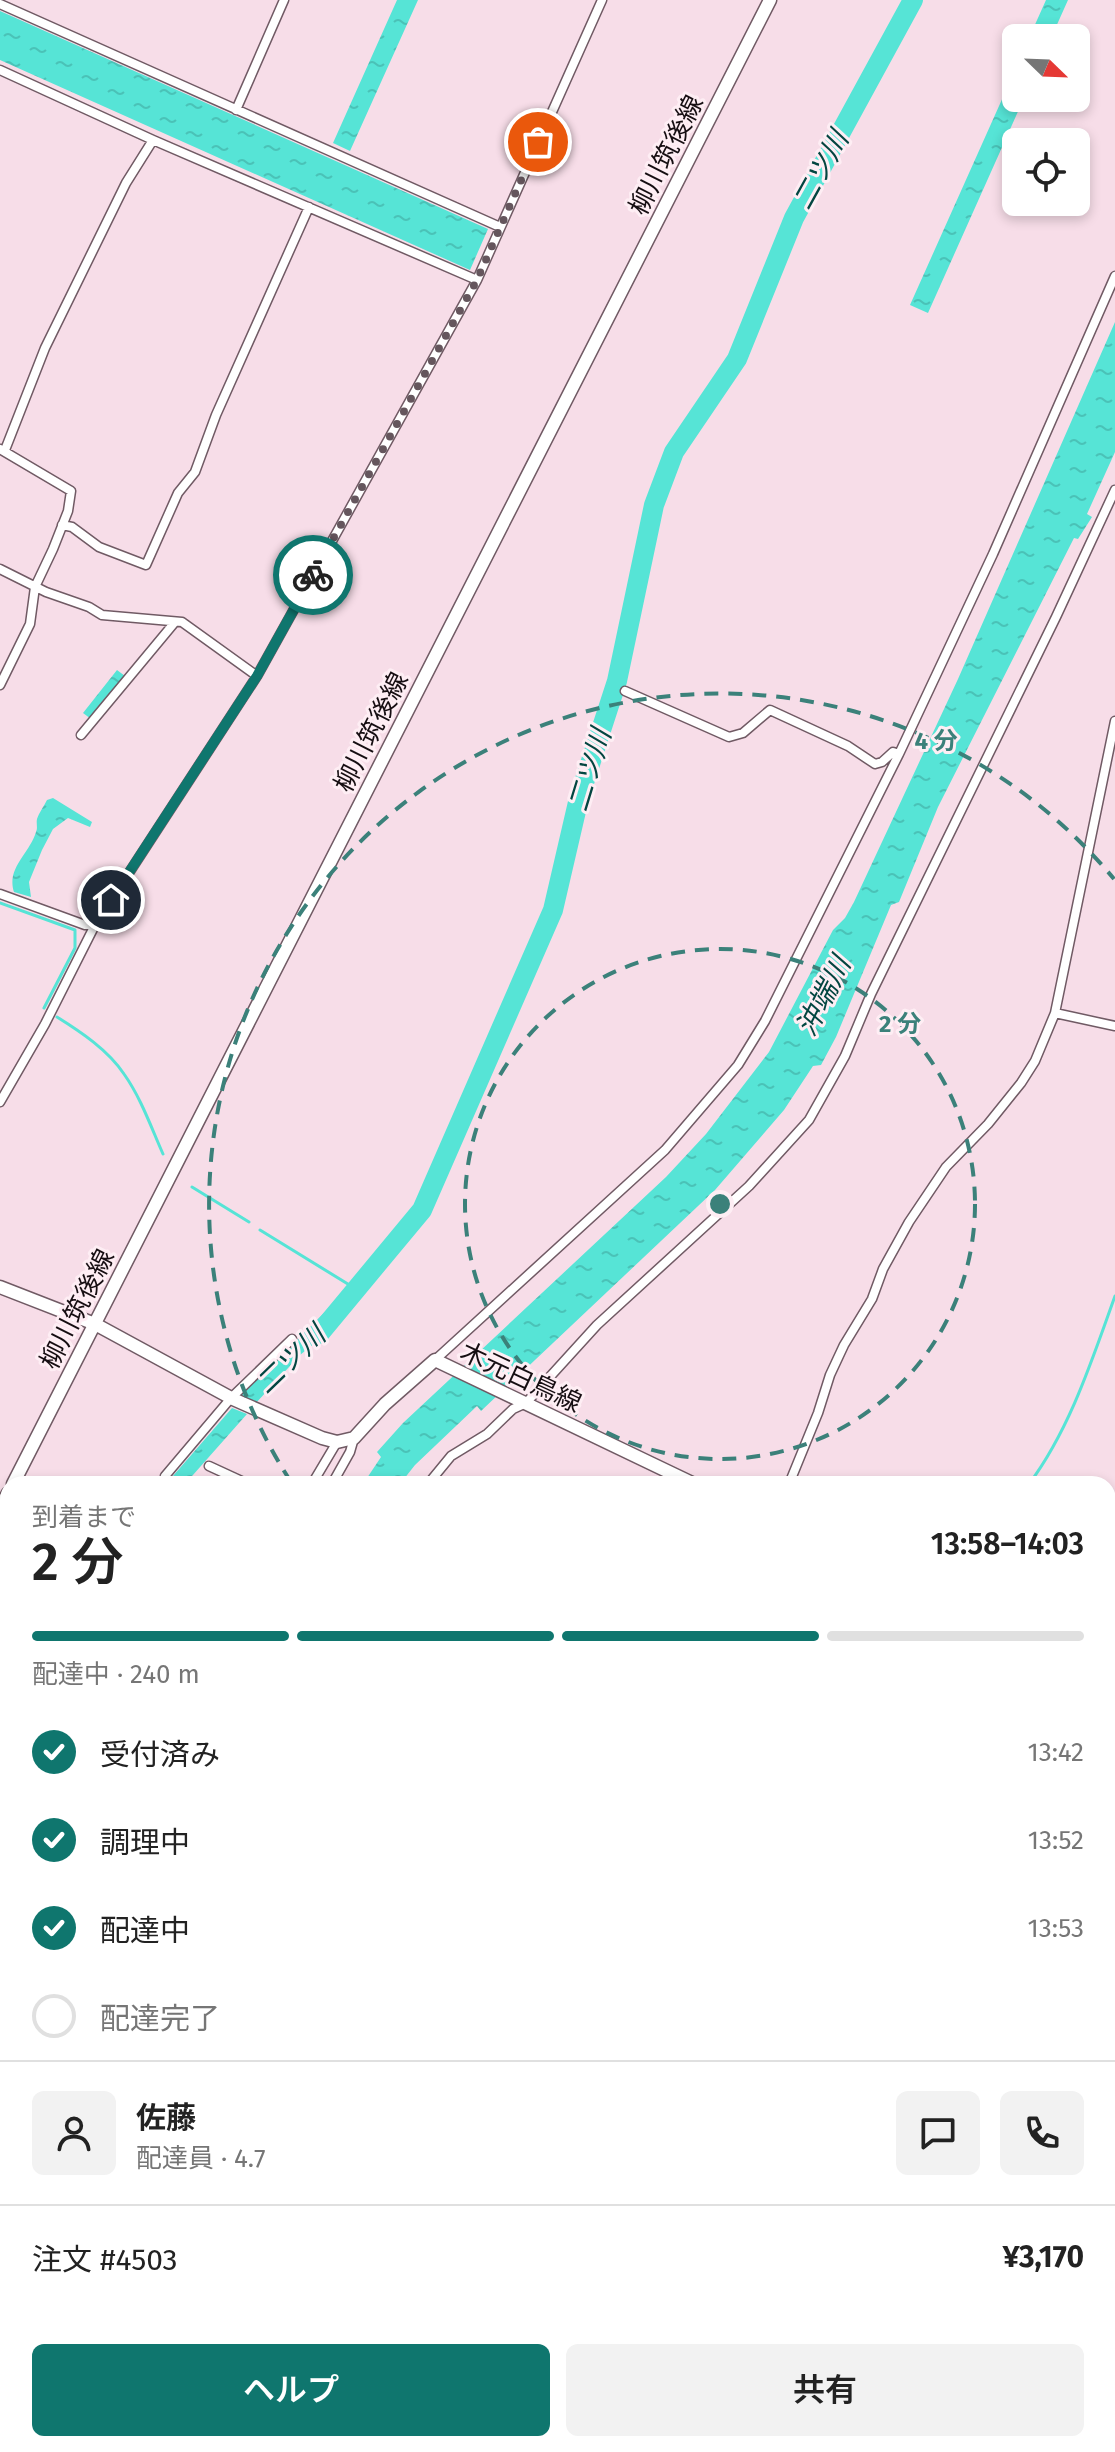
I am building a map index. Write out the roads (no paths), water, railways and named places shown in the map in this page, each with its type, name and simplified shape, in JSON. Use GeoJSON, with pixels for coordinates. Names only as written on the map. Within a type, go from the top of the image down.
{"type":"FeatureCollection","features":[{"type":"Feature","properties":{"kind":"main road","name":"柳川筑後線"},"geometry":{"type":"LineString","coordinates":[[17,1476],[770,0]]}},
{"type":"Feature","properties":{"kind":"main road"},"geometry":{"type":"LineString","coordinates":[[0,1287],[95,1324],[232,1399],[302,1431],[337,1442],[354,1438]]}},
{"type":"Feature","properties":{"kind":"main road","name":"木元白鳥線"},"geometry":{"type":"LineString","coordinates":[[354,1438],[385,1404],[439,1362],[677,1476]]}},
{"type":"Feature","properties":{"kind":"street"},"geometry":{"type":"LineString","coordinates":[[236,110],[284,0]]}},
{"type":"Feature","properties":{"kind":"street"},"geometry":{"type":"LineString","coordinates":[[0,1102],[45,1024],[95,925],[257,676],[477,280],[602,0]]}},
{"type":"Feature","properties":{"kind":"street"},"geometry":{"type":"LineString","coordinates":[[0,4],[500,227]]}},
{"type":"Feature","properties":{"kind":"street"},"geometry":{"type":"LineString","coordinates":[[0,70],[153,140],[477,280]]}},
{"type":"Feature","properties":{"kind":"street"},"geometry":{"type":"LineString","coordinates":[[0,685],[30,624],[35,587],[62,525],[71,491],[2,450],[52,333],[126,183],[153,140]]}},
{"type":"Feature","properties":{"kind":"street"},"geometry":{"type":"LineString","coordinates":[[62,525],[72,527],[99,547],[146,565],[178,493],[195,472],[216,415],[309,207]]}},
{"type":"Feature","properties":{"kind":"street"},"geometry":{"type":"LineString","coordinates":[[439,1362],[665,1150],[738,1065],[765,1021],[899,754],[993,554],[1115,276]]}},
{"type":"Feature","properties":{"kind":"street"},"geometry":{"type":"LineString","coordinates":[[435,1476],[451,1456],[487,1434],[569,1353],[749,1186],[809,1120],[845,1056],[871,994],[1115,490]]}},
{"type":"Feature","properties":{"kind":"street"},"geometry":{"type":"LineString","coordinates":[[0,569],[102,615],[182,622],[257,676]]}},
{"type":"Feature","properties":{"kind":"street"},"geometry":{"type":"LineString","coordinates":[[81,735],[175,622]]}},
{"type":"Feature","properties":{"kind":"street"},"geometry":{"type":"LineString","coordinates":[[625,691],[729,737],[743,733],[770,710],[848,746],[875,764],[893,752],[899,754]]}},
{"type":"Feature","properties":{"kind":"street"},"geometry":{"type":"LineString","coordinates":[[792,1476],[830,1375],[872,1299],[883,1269],[909,1222],[946,1167],[988,1124],[1035,1061],[1055,1013],[1115,721]]}},
{"type":"Feature","properties":{"kind":"street"},"geometry":{"type":"LineString","coordinates":[[0,894],[85,925],[95,925]]}},
{"type":"Feature","properties":{"kind":"street"},"geometry":{"type":"LineString","coordinates":[[1055,1013],[1115,1026]]}},
{"type":"Feature","properties":{"kind":"street"},"geometry":{"type":"LineString","coordinates":[[165,1476],[232,1399],[292,1339]]}},
{"type":"Feature","properties":{"kind":"street"},"geometry":{"type":"LineString","coordinates":[[336,1476],[354,1438]]}},
{"type":"Feature","properties":{"kind":"street"},"geometry":{"type":"LineString","coordinates":[[317,1476],[337,1442]]}},
{"type":"Feature","properties":{"kind":"street"},"geometry":{"type":"LineString","coordinates":[[209,1466],[231,1476]]}},
{"type":"Feature","properties":{"kind":"water"},"geometry":{"type":"Polygon","coordinates":[[[397,0],[418,0],[350,151],[333,143],[397,0]]]}},
{"type":"Feature","properties":{"kind":"water"},"geometry":{"type":"Polygon","coordinates":[[[1046,0],[1068,0],[1057,24],[1035,24],[1046,0]]]}},
{"type":"Feature","properties":{"kind":"water"},"geometry":{"type":"Polygon","coordinates":[[[0,11],[488,229],[470,270],[0,60],[0,11]]]}},
{"type":"Feature","properties":{"kind":"water"},"geometry":{"type":"Polygon","coordinates":[[[1002,99],[1002,112],[1018,112],[1011,128],[1002,128],[1002,147],[928,313],[910,305],[1002,99]]]}},
{"type":"Feature","properties":{"kind":"water","name":"沖端川"},"geometry":{"type":"Polygon","coordinates":[[[1115,322],[1115,452],[1087,514],[1092,517],[1078,539],[1074,538],[938,807],[899,902],[891,905],[836,1037],[821,1065],[813,1066],[784,1110],[715,1190],[481,1411],[477,1406],[406,1476],[368,1476],[381,1457],[377,1452],[403,1423],[666,1177],[706,1134],[769,1052],[833,930],[854,902],[958,679],[1115,322]]]}},
{"type":"Feature","properties":{"kind":"water"},"geometry":{"type":"Polygon","coordinates":[[[117,670],[125,676],[91,719],[83,713],[117,670]]]}},
{"type":"Feature","properties":{"kind":"water"},"geometry":{"type":"Polygon","coordinates":[[[53,798],[92,822],[90,827],[68,818],[53,829],[29,882],[31,897],[14,892],[13,875],[33,840],[40,812],[47,800],[53,798]]]}},
{"type":"Feature","properties":{"kind":"water"},"geometry":{"type":"Polygon","coordinates":[[[330,1307],[341,1316],[256,1403],[240,1396],[330,1307]]]}},
{"type":"Feature","properties":{"kind":"water"},"geometry":{"type":"Polygon","coordinates":[[[232,1408],[247,1414],[192,1476],[173,1476],[232,1408]]]}},
{"type":"Feature","properties":{"kind":"waterway","name":"二ツ川"},"geometry":{"type":"LineString","coordinates":[[319,1334],[422,1210],[553,910],[579,798],[617,681],[654,505],[674,452],[737,359],[794,218],[913,0]]}},
{"type":"Feature","properties":{"kind":"waterway"},"geometry":{"type":"LineString","coordinates":[[0,903],[75,930],[75,948],[44,1008]]}},
{"type":"Feature","properties":{"kind":"waterway"},"geometry":{"type":"LineString","coordinates":[[57,1017],[94,1042],[118,1065],[136,1093],[163,1154]]}},
{"type":"Feature","properties":{"kind":"waterway"},"geometry":{"type":"LineString","coordinates":[[192,1187],[249,1222]]}},
{"type":"Feature","properties":{"kind":"waterway"},"geometry":{"type":"LineString","coordinates":[[260,1230],[356,1289]]}},
{"type":"Feature","properties":{"kind":"waterway"},"geometry":{"type":"LineString","coordinates":[[1035,1476],[1068,1417],[1115,1296]]}}]}
